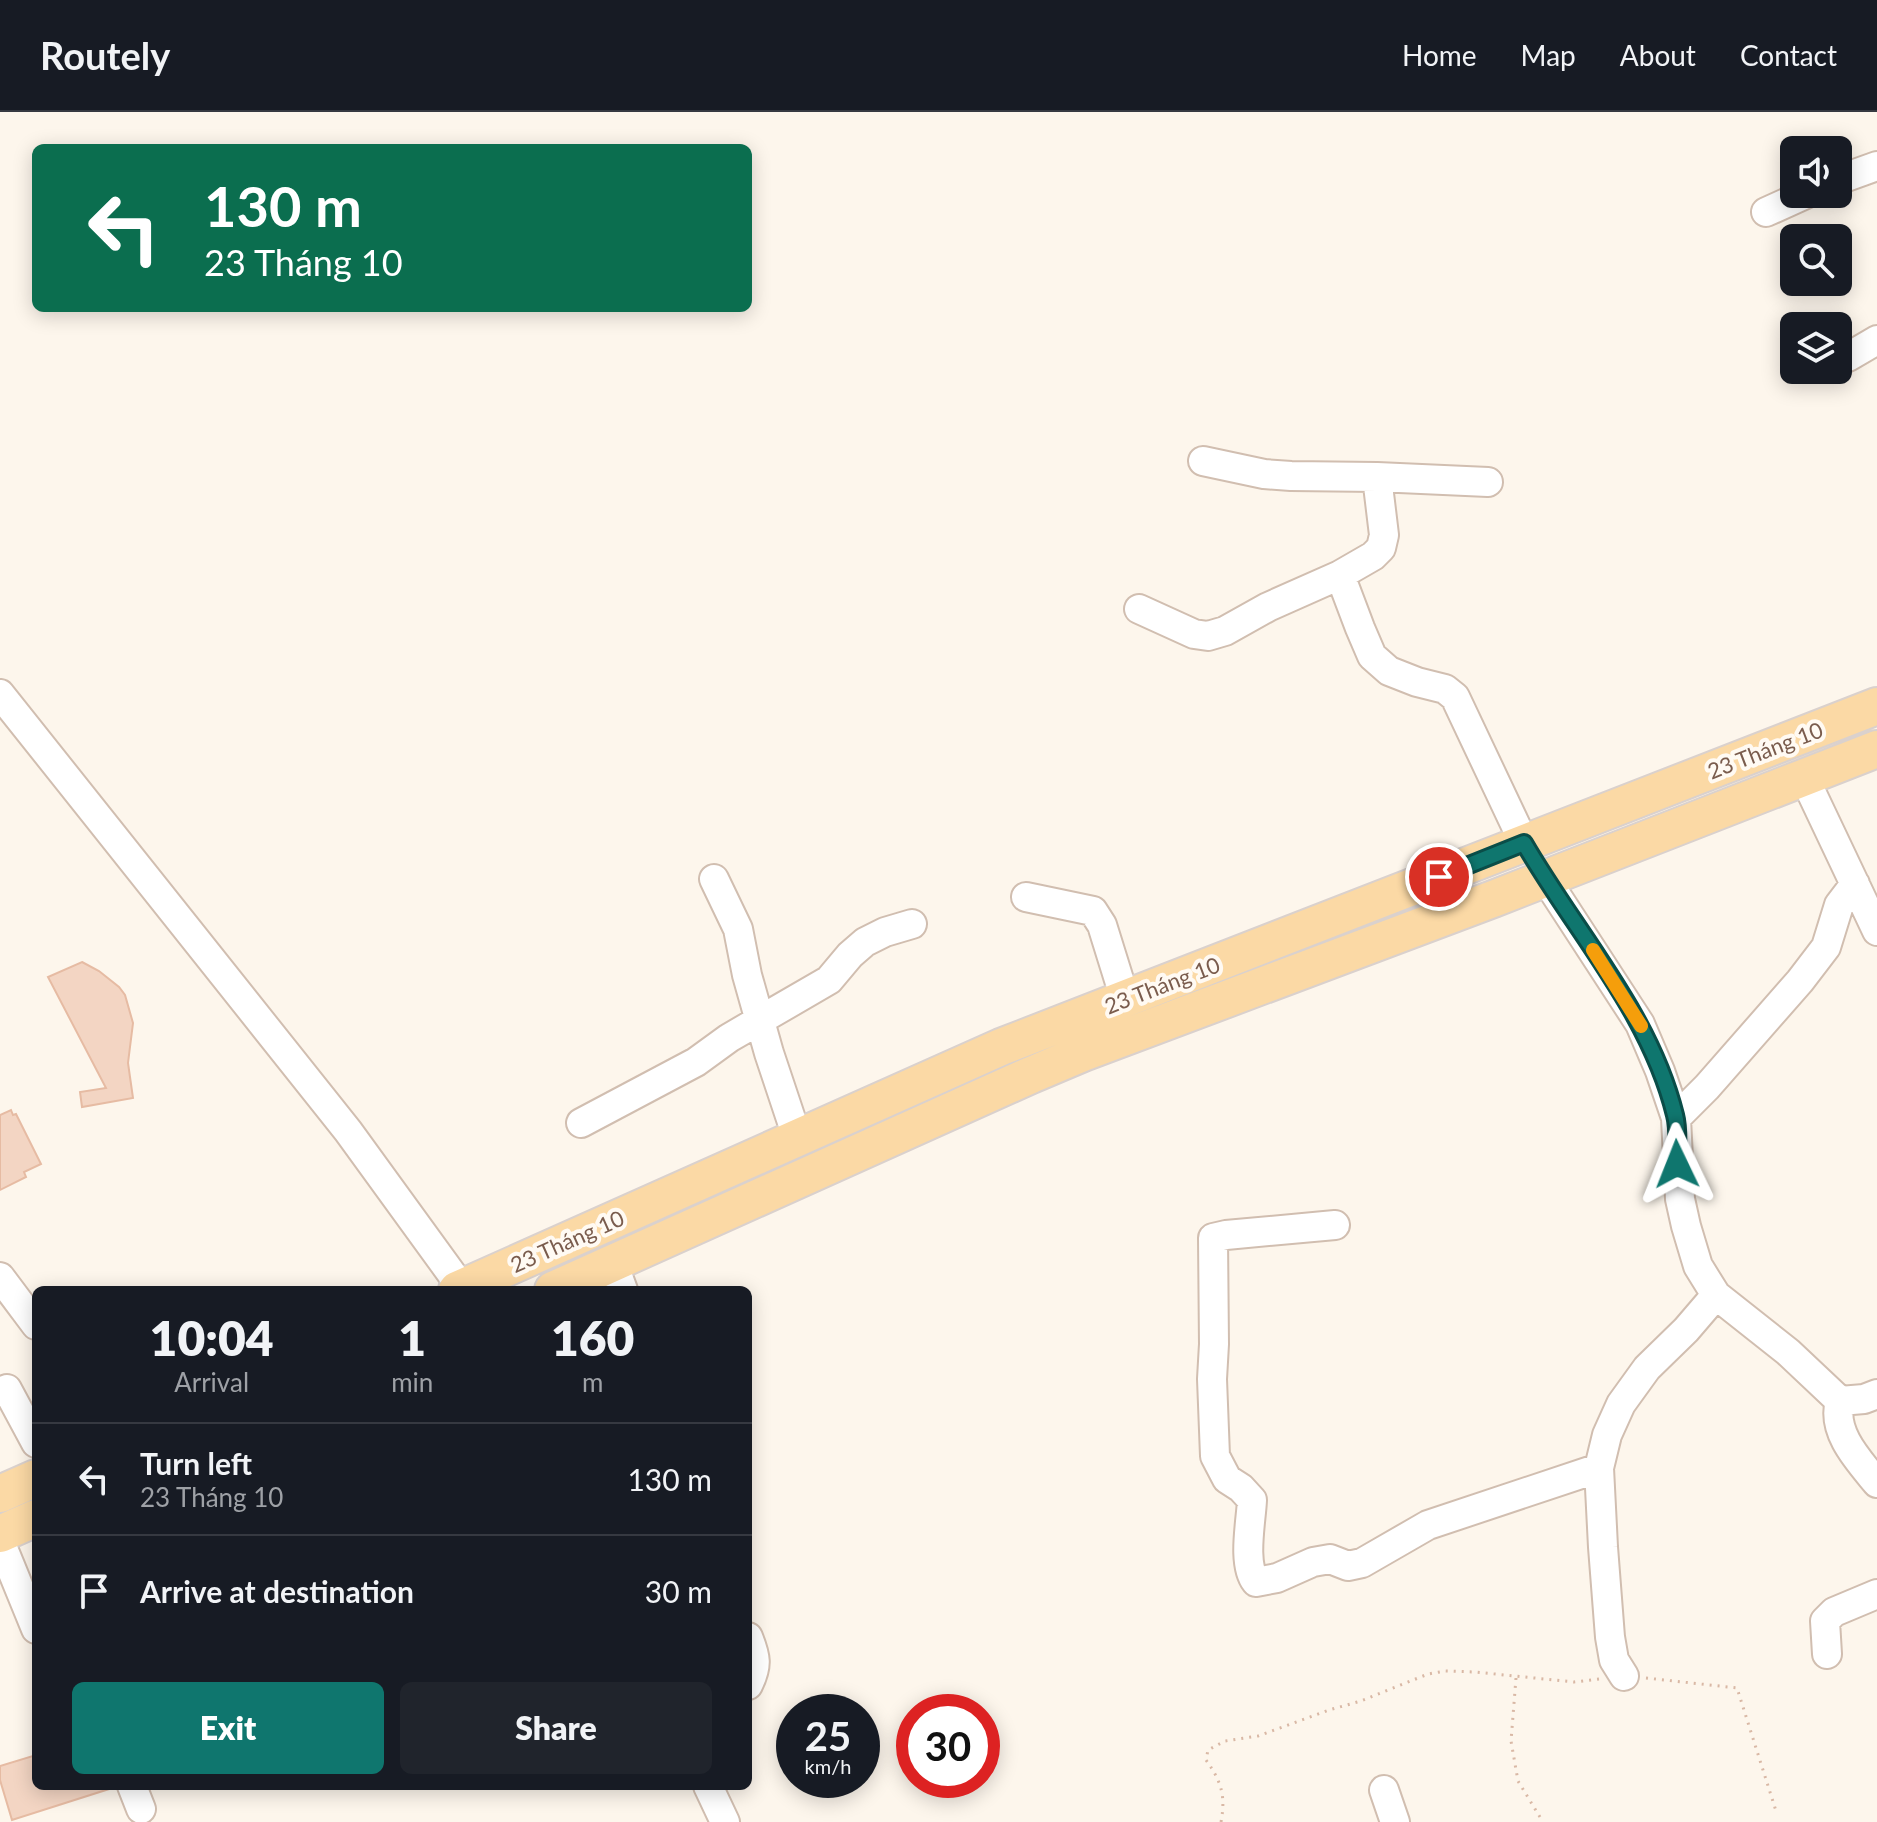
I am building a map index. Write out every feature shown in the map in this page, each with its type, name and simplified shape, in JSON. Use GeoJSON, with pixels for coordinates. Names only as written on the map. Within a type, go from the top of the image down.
{"type":"FeatureCollection","features":[{"type":"Feature","properties":{"kind":"main road","name":"23 Tháng 10"},"geometry":{"type":"LineString","coordinates":[[468,1286],[1001,1047],[1866,710]]}},
{"type":"Feature","properties":{"kind":"main road"},"geometry":{"type":"LineString","coordinates":[[1866,710],[1875,755]]}},
{"type":"Feature","properties":{"kind":"main road"},"geometry":{"type":"LineString","coordinates":[[1788,741],[1804,777]]}},
{"type":"Feature","properties":{"kind":"main road","name":"23 Tháng 10"},"geometry":{"type":"LineString","coordinates":[[573,1286],[618,1277],[1044,1069],[1132,1033],[1804,777],[1875,755]]}},
{"type":"Feature","properties":{"kind":"main road"},"geometry":{"type":"LineString","coordinates":[[1524,843],[1545,878]]}},
{"type":"Feature","properties":{"kind":"main road"},"geometry":{"type":"LineString","coordinates":[[0,1494],[32,1480]]}},
{"type":"Feature","properties":{"kind":"main road"},"geometry":{"type":"LineString","coordinates":[[0,1534],[32,1520]]}},
{"type":"Feature","properties":{"kind":"street"},"geometry":{"type":"LineString","coordinates":[[1852,175],[1877,166]]}},
{"type":"Feature","properties":{"kind":"street"},"geometry":{"type":"LineString","coordinates":[[1766,212],[1780,206]]}},
{"type":"Feature","properties":{"kind":"street"},"geometry":{"type":"LineString","coordinates":[[1852,355],[1877,340]]}},
{"type":"Feature","properties":{"kind":"street"},"geometry":{"type":"LineString","coordinates":[[1203,461],[1264,474],[1291,476],[1488,482]]}},
{"type":"Feature","properties":{"kind":"street"},"geometry":{"type":"LineString","coordinates":[[1139,609],[1194,634],[1208,636],[1225,631],[1268,607],[1340,575],[1381,548],[1384,535],[1377,477]]}},
{"type":"Feature","properties":{"kind":"street"},"geometry":{"type":"LineString","coordinates":[[1340,575],[1372,656],[1389,671],[1445,689],[1455,697],[1524,843]]}},
{"type":"Feature","properties":{"kind":"street"},"geometry":{"type":"LineString","coordinates":[[0,694],[348,1131],[459,1286]]}},
{"type":"Feature","properties":{"kind":"street"},"geometry":{"type":"LineString","coordinates":[[1804,777],[1877,931]]}},
{"type":"Feature","properties":{"kind":"street"},"geometry":{"type":"LineString","coordinates":[[1545,878],[1640,1024],[1660,1071],[1676,1118],[1680,1199],[1686,1226],[1698,1266],[1716,1295],[1788,1352],[1840,1401],[1864,1399],[1877,1394]]}},
{"type":"Feature","properties":{"kind":"street"},"geometry":{"type":"LineString","coordinates":[[714,879],[738,929],[759,1019],[797,1137]]}},
{"type":"Feature","properties":{"kind":"street"},"geometry":{"type":"LineString","coordinates":[[1676,1118],[1800,981],[1826,947],[1839,905],[1855,884]]}},
{"type":"Feature","properties":{"kind":"street"},"geometry":{"type":"LineString","coordinates":[[1026,897],[1093,911],[1102,925],[1125,999]]}},
{"type":"Feature","properties":{"kind":"street"},"geometry":{"type":"LineString","coordinates":[[581,1123],[696,1062],[759,1019],[829,980],[865,942],[912,924]]}},
{"type":"Feature","properties":{"kind":"street"},"geometry":{"type":"LineString","coordinates":[[1335,1225],[1213,1238],[1215,1456],[1227,1479],[1252,1500],[1248,1553],[1251,1575],[1256,1582],[1277,1578],[1313,1562],[1330,1559],[1348,1566],[1362,1563],[1428,1525],[1599,1468]]}},
{"type":"Feature","properties":{"kind":"street"},"geometry":{"type":"LineString","coordinates":[[0,1277],[32,1320]]}},
{"type":"Feature","properties":{"kind":"street"},"geometry":{"type":"LineString","coordinates":[[1624,1676],[1614,1660],[1610,1637],[1599,1468],[1607,1435],[1621,1404],[1647,1368],[1716,1295]]}},
{"type":"Feature","properties":{"kind":"street"},"geometry":{"type":"LineString","coordinates":[[0,1392],[7,1389],[32,1436]]}},
{"type":"Feature","properties":{"kind":"street"},"geometry":{"type":"LineString","coordinates":[[1840,1401],[1839,1419],[1844,1437],[1854,1456],[1877,1483]]}},
{"type":"Feature","properties":{"kind":"street"},"geometry":{"type":"LineString","coordinates":[[0,1541],[32,1619]]}},
{"type":"Feature","properties":{"kind":"street"},"geometry":{"type":"LineString","coordinates":[[1827,1654],[1825,1621],[1834,1612],[1877,1594]]}},
{"type":"Feature","properties":{"kind":"street"},"geometry":{"type":"LineString","coordinates":[[752,1646],[756,1656],[752,1678]]}},
{"type":"Feature","properties":{"kind":"street"},"geometry":{"type":"LineString","coordinates":[[1384,1790],[1395,1822]]}},
{"type":"Feature","properties":{"kind":"path"},"geometry":{"type":"LineString","coordinates":[[1221,1822],[1222,1791],[1217,1776],[1206,1760],[1208,1750],[1225,1741],[1258,1736],[1361,1701],[1428,1674],[1445,1671],[1574,1682],[1624,1676],[1737,1688],[1776,1811]]}},
{"type":"Feature","properties":{"kind":"path"},"geometry":{"type":"LineString","coordinates":[[1516,1678],[1511,1741],[1518,1781],[1543,1822]]}},
{"type":"Feature","properties":{"kind":"building"},"geometry":{"type":"Polygon","coordinates":[[[82,962],[99,971],[125,995],[133,1023],[128,1063],[133,1098],[82,1107],[80,1092],[106,1088],[48,977],[82,962]]]}},
{"type":"Feature","properties":{"kind":"building"},"geometry":{"type":"Polygon","coordinates":[[[11,1110],[13,1115],[16,1114],[41,1164],[24,1172],[26,1177],[0,1190],[0,1115],[11,1110]]]}},
{"type":"Feature","properties":{"kind":"building"},"geometry":{"type":"Polygon","coordinates":[[[32,1756],[32,1790],[106,1790],[12,1820],[0,1780],[0,1766],[32,1756]]]}},
{"type":"Feature","properties":{"kind":"slow traffic"},"geometry":{"type":"LineString","coordinates":[[1593,950],[1641,1026]]}},
{"type":"Feature","properties":{"kind":"route"},"geometry":{"type":"LineString","coordinates":[[1439,877],[1524,843],[1640,1024],[1676,1118],[1677,1164]]}}]}
